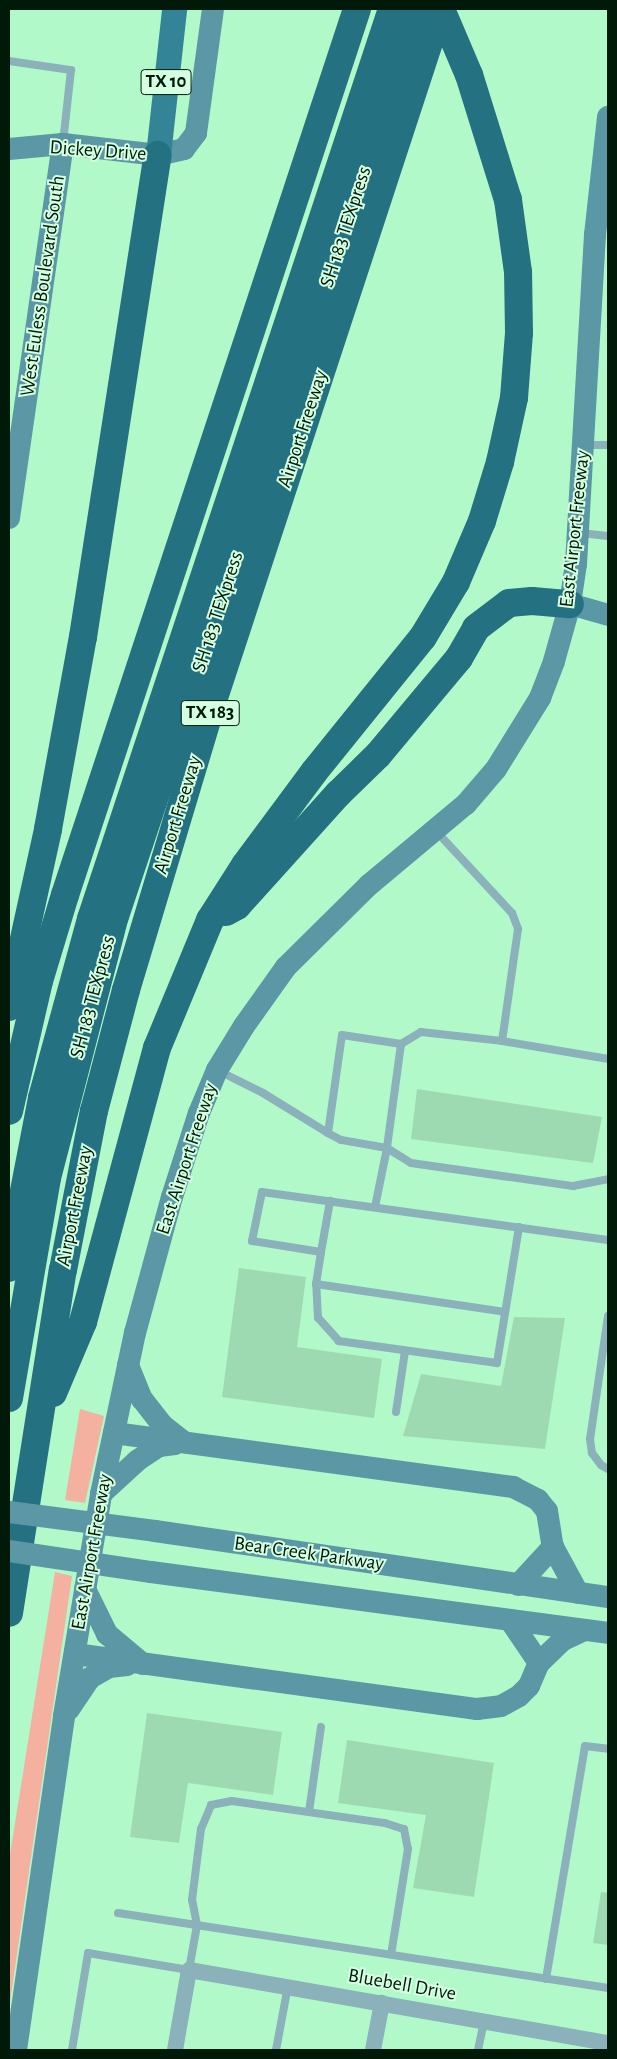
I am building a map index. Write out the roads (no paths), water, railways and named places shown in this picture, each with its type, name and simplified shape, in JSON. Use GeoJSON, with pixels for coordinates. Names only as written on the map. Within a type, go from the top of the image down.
{"type":"FeatureCollection","features":[{"type":"Feature","properties":{"kind":"highway"},"geometry":{"type":"LineString","coordinates":[[9,1112],[39,981],[65,895],[357,9]]}},
{"type":"Feature","properties":{"kind":"highway","name":"SH 183 TEXpress"},"geometry":{"type":"LineString","coordinates":[[9,1268],[42,1098],[92,919],[392,9]]}},
{"type":"Feature","properties":{"kind":"highway","name":"SH 183 TEXpress"},"geometry":{"type":"LineString","coordinates":[[9,1398],[47,1178],[115,916],[418,9]]}},
{"type":"Feature","properties":{"kind":"highway"},"geometry":{"type":"LineString","coordinates":[[36,1432],[83,1322],[156,1048],[210,920],[245,865],[314,772],[423,637],[456,582],[482,521],[500,462],[514,398],[519,333],[518,272],[508,200],[469,74],[440,9]]}},
{"type":"Feature","properties":{"kind":"highway","name":"Airport Freeway"},"geometry":{"type":"LineString","coordinates":[[9,1613],[36,1432],[78,1188],[94,1111],[128,980],[204,732],[440,9]]}},
{"type":"Feature","properties":{"kind":"highway"},"geometry":{"type":"LineString","coordinates":[[9,1007],[48,829],[83,637],[158,155]]}},
{"type":"Feature","properties":{"kind":"highway"},"geometry":{"type":"LineString","coordinates":[[210,920],[237,906],[338,794],[378,755],[458,658],[476,628],[509,603],[532,601],[570,604]]}},
{"type":"Feature","properties":{"kind":"main road","name":"TX 10"},"geometry":{"type":"LineString","coordinates":[[158,155],[174,9]]}},
{"type":"Feature","properties":{"kind":"main road","name":"Dickey Drive"},"geometry":{"type":"LineString","coordinates":[[9,149],[63,144],[158,155],[179,152],[191,142],[196,133],[213,9]]}},
{"type":"Feature","properties":{"kind":"main road","name":"East Airport Freeway"},"geometry":{"type":"LineString","coordinates":[[16,2050],[64,1716],[101,1494],[128,1365],[172,1197],[199,1113],[217,1070],[244,1026],[286,967],[369,885],[436,831],[496,769],[521,731],[543,691],[570,604],[578,532],[584,445],[595,235],[608,117]]}},
{"type":"Feature","properties":{"kind":"main road","name":"West Euless Boulevard South"},"geometry":{"type":"LineString","coordinates":[[9,518],[63,144]]}},
{"type":"Feature","properties":{"kind":"main road"},"geometry":{"type":"LineString","coordinates":[[570,604],[608,615]]}},
{"type":"Feature","properties":{"kind":"main road"},"geometry":{"type":"LineString","coordinates":[[128,1365],[142,1399],[162,1425],[185,1443]]}},
{"type":"Feature","properties":{"kind":"main road"},"geometry":{"type":"LineString","coordinates":[[114,1433],[513,1486],[538,1500],[547,1511],[553,1547],[578,1593]]}},
{"type":"Feature","properties":{"kind":"main road"},"geometry":{"type":"LineString","coordinates":[[101,1494],[138,1460],[159,1446],[185,1443]]}},
{"type":"Feature","properties":{"kind":"main road","name":"Bear Creek Parkway"},"geometry":{"type":"LineString","coordinates":[[9,1512],[155,1531],[608,1597]]}},
{"type":"Feature","properties":{"kind":"main road"},"geometry":{"type":"LineString","coordinates":[[518,1584],[553,1547]]}},
{"type":"Feature","properties":{"kind":"main road","name":"Bear Creek Parkway"},"geometry":{"type":"LineString","coordinates":[[9,1551],[151,1572],[608,1633]]}},
{"type":"Feature","properties":{"kind":"main road"},"geometry":{"type":"LineString","coordinates":[[85,1589],[107,1634],[143,1664]]}},
{"type":"Feature","properties":{"kind":"main road"},"geometry":{"type":"LineString","coordinates":[[510,1620],[539,1663]]}},
{"type":"Feature","properties":{"kind":"main road"},"geometry":{"type":"LineString","coordinates":[[75,1654],[476,1709],[501,1706],[519,1696],[529,1686],[539,1663],[563,1640],[584,1630]]}},
{"type":"Feature","properties":{"kind":"main road"},"geometry":{"type":"LineString","coordinates":[[64,1716],[90,1678],[109,1667],[143,1664]]}},
{"type":"Feature","properties":{"kind":"street","name":"Bluebell Drive"},"geometry":{"type":"LineString","coordinates":[[189,1970],[484,2021],[564,2043],[608,2043]]}},
{"type":"Feature","properties":{"kind":"street"},"geometry":{"type":"LineString","coordinates":[[175,2050],[189,1970]]}},
{"type":"Feature","properties":{"kind":"street"},"geometry":{"type":"LineString","coordinates":[[373,2050],[382,2003]]}},
{"type":"Feature","properties":{"kind":"lane"},"geometry":{"type":"LineString","coordinates":[[9,61],[71,70],[63,144]]}},
{"type":"Feature","properties":{"kind":"lane"},"geometry":{"type":"LineString","coordinates":[[584,445],[608,445]]}},
{"type":"Feature","properties":{"kind":"lane"},"geometry":{"type":"LineString","coordinates":[[578,532],[608,536]]}},
{"type":"Feature","properties":{"kind":"lane"},"geometry":{"type":"LineString","coordinates":[[436,831],[512,913],[518,929],[502,1042]]}},
{"type":"Feature","properties":{"kind":"lane"},"geometry":{"type":"LineString","coordinates":[[328,1133],[342,1034],[401,1044],[421,1032],[502,1042],[608,1059]]}},
{"type":"Feature","properties":{"kind":"lane"},"geometry":{"type":"LineString","coordinates":[[375,1207],[387,1148],[401,1044]]}},
{"type":"Feature","properties":{"kind":"lane"},"geometry":{"type":"LineString","coordinates":[[217,1070],[263,1093],[341,1140],[387,1148],[411,1163],[573,1186],[608,1179]]}},
{"type":"Feature","properties":{"kind":"lane"},"geometry":{"type":"LineString","coordinates":[[321,1252],[252,1241],[262,1192],[608,1240]]}},
{"type":"Feature","properties":{"kind":"lane"},"geometry":{"type":"LineString","coordinates":[[330,1201],[316,1284],[318,1318],[339,1341],[405,1351],[497,1363],[519,1227]]}},
{"type":"Feature","properties":{"kind":"lane"},"geometry":{"type":"LineString","coordinates":[[316,1284],[505,1312]]}},
{"type":"Feature","properties":{"kind":"lane"},"geometry":{"type":"LineString","coordinates":[[608,1316],[590,1439],[592,1453],[601,1465],[608,1469]]}},
{"type":"Feature","properties":{"kind":"lane"},"geometry":{"type":"LineString","coordinates":[[396,1412],[405,1351]]}},
{"type":"Feature","properties":{"kind":"lane"},"geometry":{"type":"LineString","coordinates":[[309,1812],[321,1727]]}},
{"type":"Feature","properties":{"kind":"lane"},"geometry":{"type":"LineString","coordinates":[[546,1978],[585,1746],[608,1750]]}},
{"type":"Feature","properties":{"kind":"lane"},"geometry":{"type":"LineString","coordinates":[[72,2050],[88,1953],[189,1970],[197,1925],[192,1900],[201,1829],[211,1805],[232,1802],[385,1823],[404,1830],[408,1850],[391,1955]]}},
{"type":"Feature","properties":{"kind":"lane"},"geometry":{"type":"LineString","coordinates":[[118,1913],[608,1988]]}},
{"type":"Feature","properties":{"kind":"lane"},"geometry":{"type":"LineString","coordinates":[[276,2050],[288,1986]]}},
{"type":"Feature","properties":{"kind":"lane"},"geometry":{"type":"LineString","coordinates":[[478,2050],[484,2021]]}}]}
